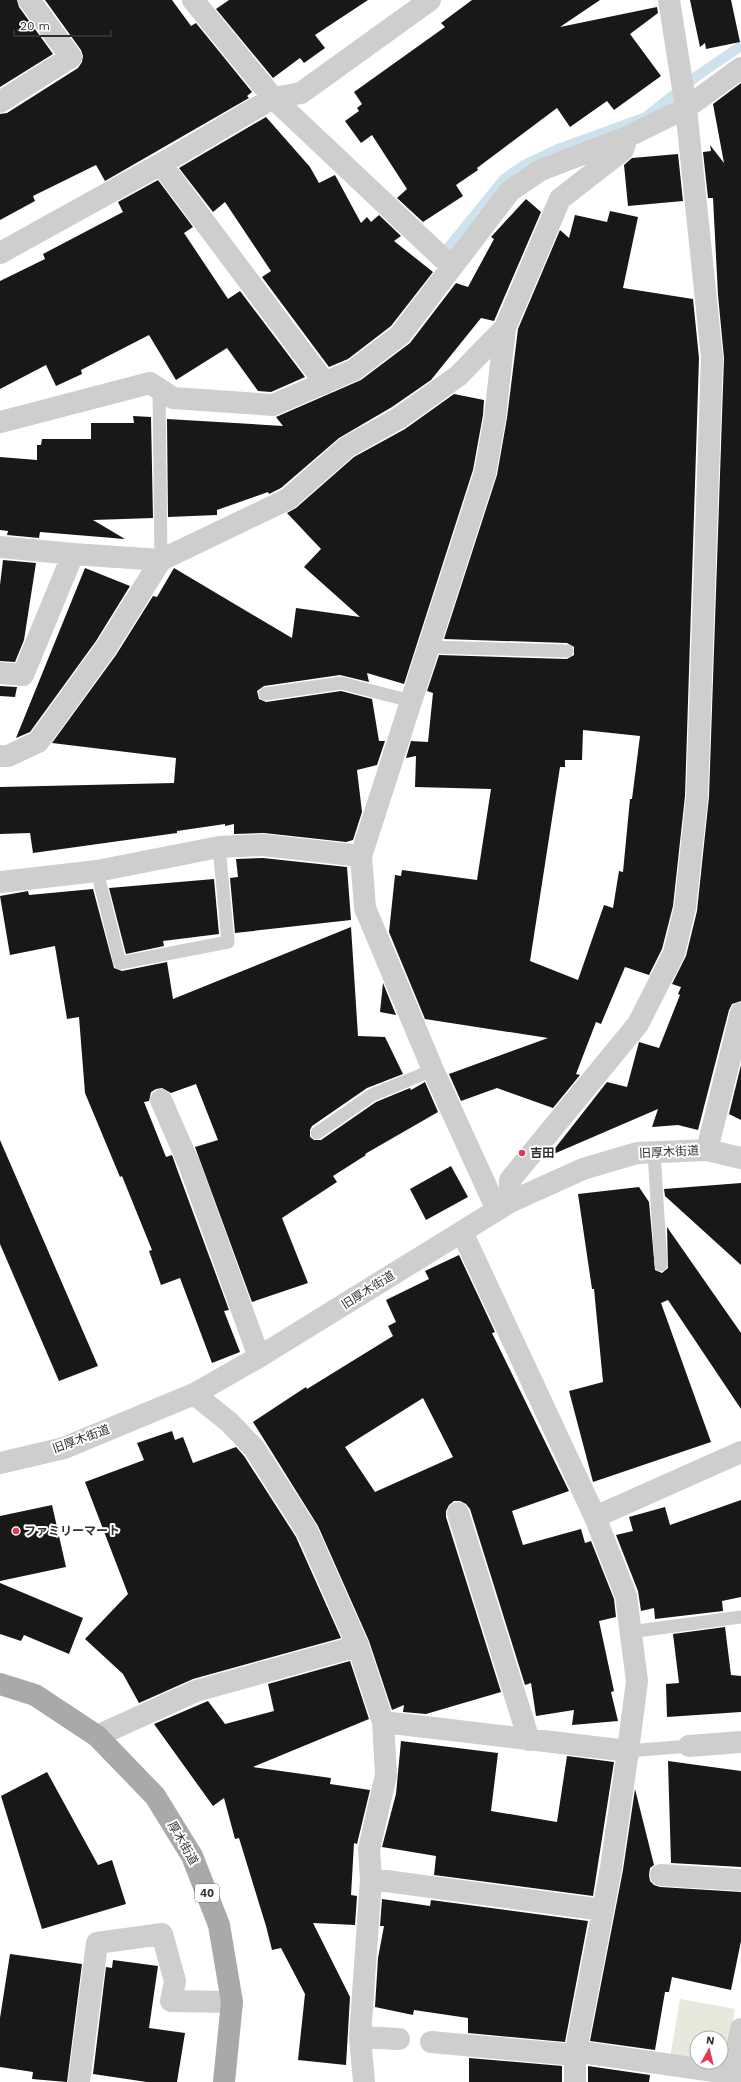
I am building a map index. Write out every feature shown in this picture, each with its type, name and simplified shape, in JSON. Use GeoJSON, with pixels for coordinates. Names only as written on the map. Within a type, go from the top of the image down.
{"type":"FeatureCollection","features":[{"type":"Feature","properties":{"kind":"main road","name":"厚木街道"},"geometry":{"type":"LineString","coordinates":[[0,1684],[35,1695],[97,1736],[155,1796],[192,1856],[219,1925],[232,2002],[224,2082]]}},
{"type":"Feature","properties":{"kind":"street"},"geometry":{"type":"LineString","coordinates":[[0,102],[71,57],[29,0]]}},
{"type":"Feature","properties":{"kind":"street"},"geometry":{"type":"LineString","coordinates":[[193,0],[274,98],[452,267]]}},
{"type":"Feature","properties":{"kind":"street"},"geometry":{"type":"LineString","coordinates":[[0,253],[161,164],[274,98],[301,93],[430,0]]}},
{"type":"Feature","properties":{"kind":"street"},"geometry":{"type":"LineString","coordinates":[[503,1206],[510,1180],[638,1024],[674,953],[685,908],[698,797],[712,358],[686,108],[669,0]]}},
{"type":"Feature","properties":{"kind":"street"},"geometry":{"type":"LineString","coordinates":[[0,422],[150,383],[173,398],[273,405],[354,370],[400,335],[510,191],[542,170],[627,137],[686,108],[741,68]]}},
{"type":"Feature","properties":{"kind":"street"},"geometry":{"type":"LineString","coordinates":[[503,1206],[433,1070],[366,908],[361,856],[485,473],[495,417],[505,328],[560,199],[623,150],[627,137]]}},
{"type":"Feature","properties":{"kind":"street"},"geometry":{"type":"LineString","coordinates":[[161,164],[325,383]]}},
{"type":"Feature","properties":{"kind":"street"},"geometry":{"type":"LineString","coordinates":[[0,547],[161,560],[288,499],[347,447],[399,418],[458,376],[505,328]]}},
{"type":"Feature","properties":{"kind":"street"},"geometry":{"type":"LineString","coordinates":[[0,673],[23,675],[73,554]]}},
{"type":"Feature","properties":{"kind":"street"},"geometry":{"type":"LineString","coordinates":[[0,756],[8,756],[38,742],[106,648],[161,560]]}},
{"type":"Feature","properties":{"kind":"street"},"geometry":{"type":"LineString","coordinates":[[0,882],[97,871],[219,847],[263,845],[361,856]]}},
{"type":"Feature","properties":{"kind":"street"},"geometry":{"type":"LineString","coordinates":[[707,1150],[741,1013]]}},
{"type":"Feature","properties":{"kind":"street"},"geometry":{"type":"LineString","coordinates":[[161,1100],[189,1164],[259,1357]]}},
{"type":"Feature","properties":{"kind":"street","name":"旧厚木街道"},"geometry":{"type":"LineString","coordinates":[[0,1463],[64,1448],[194,1394],[259,1357],[503,1206],[583,1169],[637,1153],[707,1150],[741,1158]]}},
{"type":"Feature","properties":{"kind":"street"},"geometry":{"type":"LineString","coordinates":[[462,1232],[595,1517],[626,1596],[637,1680],[604,1910],[575,2055],[575,2082]]}},
{"type":"Feature","properties":{"kind":"street"},"geometry":{"type":"LineString","coordinates":[[194,1394],[230,1422],[254,1448],[307,1531],[358,1646],[383,1722],[386,1775],[369,1849],[371,1879],[360,2037],[364,2082]]}},
{"type":"Feature","properties":{"kind":"street"},"geometry":{"type":"LineString","coordinates":[[595,1517],[741,1452]]}},
{"type":"Feature","properties":{"kind":"street"},"geometry":{"type":"LineString","coordinates":[[458,1513],[529,1740]]}},
{"type":"Feature","properties":{"kind":"street"},"geometry":{"type":"LineString","coordinates":[[97,1736],[196,1691],[358,1646]]}},
{"type":"Feature","properties":{"kind":"street"},"geometry":{"type":"LineString","coordinates":[[383,1722],[628,1751]]}},
{"type":"Feature","properties":{"kind":"street"},"geometry":{"type":"LineString","coordinates":[[689,1746],[741,1742]]}},
{"type":"Feature","properties":{"kind":"street"},"geometry":{"type":"LineString","coordinates":[[661,1875],[741,1880]]}},
{"type":"Feature","properties":{"kind":"street"},"geometry":{"type":"LineString","coordinates":[[371,1879],[604,1910]]}},
{"type":"Feature","properties":{"kind":"street"},"geometry":{"type":"LineString","coordinates":[[79,2082],[97,1943],[162,1934],[176,1981],[171,2001],[232,2002]]}},
{"type":"Feature","properties":{"kind":"street"},"geometry":{"type":"LineString","coordinates":[[431,2042],[575,2055],[588,2053],[737,2075],[741,2029]]}},
{"type":"Feature","properties":{"kind":"street"},"geometry":{"type":"LineString","coordinates":[[360,2037],[399,2039]]}},
{"type":"Feature","properties":{"kind":"lane"},"geometry":{"type":"LineString","coordinates":[[159,389],[161,560]]}},
{"type":"Feature","properties":{"kind":"lane"},"geometry":{"type":"LineString","coordinates":[[428,647],[567,651]]}},
{"type":"Feature","properties":{"kind":"lane"},"geometry":{"type":"LineString","coordinates":[[266,694],[340,683],[411,701]]}},
{"type":"Feature","properties":{"kind":"lane"},"geometry":{"type":"LineString","coordinates":[[97,871],[120,964],[228,942],[219,847]]}},
{"type":"Feature","properties":{"kind":"lane"},"geometry":{"type":"LineString","coordinates":[[317,1133],[372,1095],[433,1070]]}},
{"type":"Feature","properties":{"kind":"lane"},"geometry":{"type":"LineString","coordinates":[[654,1152],[661,1265]]}},
{"type":"Feature","properties":{"kind":"lane"},"geometry":{"type":"LineString","coordinates":[[630,1632],[741,1617]]}},
{"type":"Feature","properties":{"kind":"lane"},"geometry":{"type":"LineString","coordinates":[[628,1751],[689,1746]]}},
{"type":"Feature","properties":{"kind":"shaded area"},"geometry":{"type":"Polygon","coordinates":[[[680,1999],[735,2009],[729,2048],[729,2030],[689,2030],[689,2061],[670,2058],[680,1999]]]}},
{"type":"Feature","properties":{"kind":"building"},"geometry":{"type":"Polygon","coordinates":[[[0,0],[17,0],[19,7],[53,54],[0,87],[0,0]]]}},
{"type":"Feature","properties":{"kind":"building"},"geometry":{"type":"Polygon","coordinates":[[[45,0],[172,0],[191,26],[196,23],[252,92],[247,96],[249,98],[105,181],[96,165],[33,196],[35,201],[0,220],[0,114],[7,113],[78,68],[82,62],[83,56],[81,50],[45,0]]]}},
{"type":"Feature","properties":{"kind":"building"},"geometry":{"type":"Polygon","coordinates":[[[229,0],[368,0],[315,35],[325,48],[304,63],[300,58],[273,78],[216,9],[229,0]]]}},
{"type":"Feature","properties":{"kind":"building"},"geometry":{"type":"Polygon","coordinates":[[[472,0],[600,0],[560,27],[657,7],[658,13],[630,34],[661,76],[614,110],[607,101],[570,127],[557,108],[477,168],[478,170],[456,185],[463,196],[423,222],[397,198],[407,189],[372,135],[361,143],[345,121],[359,111],[357,108],[362,104],[354,92],[445,27],[441,23],[472,0]]]}},
{"type":"Feature","properties":{"kind":"building"},"geometry":{"type":"Polygon","coordinates":[[[690,0],[731,0],[740,42],[706,49],[705,43],[700,47],[690,0]]]}},
{"type":"Feature","properties":{"kind":"building"},"geometry":{"type":"Polygon","coordinates":[[[741,83],[741,1001],[732,1004],[729,1010],[698,1130],[678,1125],[652,1127],[658,1109],[549,1156],[607,1082],[627,1087],[639,1042],[659,1048],[680,995],[678,994],[681,987],[672,984],[686,956],[697,911],[709,797],[724,358],[718,295],[713,198],[708,198],[703,152],[711,151],[710,145],[724,163],[713,104],[741,83]]]}},
{"type":"Feature","properties":{"kind":"building"},"geometry":{"type":"Polygon","coordinates":[[[266,117],[310,167],[319,183],[335,175],[361,223],[367,217],[371,222],[379,215],[401,236],[394,241],[433,272],[391,326],[348,359],[329,367],[262,277],[271,271],[225,202],[213,212],[179,168],[266,117]]]}},
{"type":"Feature","properties":{"kind":"building"},"geometry":{"type":"Polygon","coordinates":[[[678,154],[683,201],[628,206],[624,165],[632,158],[678,154]]]}},
{"type":"Feature","properties":{"kind":"building"},"geometry":{"type":"Polygon","coordinates":[[[158,180],[193,227],[184,233],[228,299],[240,291],[305,377],[271,392],[258,391],[227,348],[176,380],[149,335],[81,370],[82,374],[56,386],[46,365],[0,389],[0,281],[45,259],[43,254],[123,212],[118,202],[158,180]]]}},
{"type":"Feature","properties":{"kind":"building"},"geometry":{"type":"Polygon","coordinates":[[[526,199],[541,212],[494,321],[481,318],[431,380],[392,407],[339,438],[281,488],[269,494],[268,492],[217,510],[217,515],[168,517],[167,419],[283,426],[276,417],[361,380],[410,343],[456,283],[468,287],[494,239],[491,237],[526,199]]]}},
{"type":"Feature","properties":{"kind":"building"},"geometry":{"type":"Polygon","coordinates":[[[610,211],[638,217],[623,288],[693,299],[699,358],[685,796],[673,906],[662,949],[649,975],[625,967],[601,1024],[596,1022],[576,1074],[580,1075],[553,1108],[497,1088],[461,1101],[449,1074],[548,1038],[425,1019],[389,932],[395,875],[401,876],[402,870],[477,880],[491,789],[415,787],[416,756],[406,758],[411,741],[428,742],[433,693],[427,691],[439,655],[567,659],[574,655],[574,647],[567,643],[444,639],[497,475],[507,418],[518,329],[560,230],[569,238],[575,215],[607,222],[610,211]],[[583,730],[582,760],[565,760],[565,767],[560,767],[530,961],[578,980],[604,905],[613,908],[619,871],[623,872],[630,799],[632,799],[640,736],[583,730]]]}},
{"type":"Feature","properties":{"kind":"building"},"geometry":{"type":"Polygon","coordinates":[[[454,394],[484,400],[483,415],[473,470],[404,684],[367,673],[369,682],[340,675],[264,686],[257,691],[259,699],[266,702],[341,691],[372,699],[379,741],[385,741],[377,765],[357,770],[362,812],[353,840],[346,842],[264,833],[234,834],[234,824],[225,826],[225,824],[177,831],[177,833],[33,853],[30,833],[0,834],[0,787],[174,783],[176,758],[52,743],[116,655],[153,596],[157,597],[174,568],[292,638],[296,608],[360,617],[304,567],[321,549],[287,513],[296,508],[354,457],[405,429],[454,394]]]}},
{"type":"Feature","properties":{"kind":"building"},"geometry":{"type":"Polygon","coordinates":[[[133,416],[151,417],[153,518],[93,520],[125,539],[40,532],[39,538],[7,535],[8,531],[0,530],[0,457],[37,460],[37,445],[41,445],[42,439],[91,439],[91,423],[134,423],[133,416]]]}},
{"type":"Feature","properties":{"kind":"building"},"geometry":{"type":"Polygon","coordinates":[[[3,560],[36,563],[24,640],[15,662],[0,661],[0,585],[3,560]]]}},
{"type":"Feature","properties":{"kind":"building"},"geometry":{"type":"Polygon","coordinates":[[[85,568],[130,586],[96,641],[30,732],[16,738],[85,568]]]}},
{"type":"Feature","properties":{"kind":"building"},"geometry":{"type":"Polygon","coordinates":[[[0,686],[17,687],[15,697],[0,696],[0,686]]]}},
{"type":"Feature","properties":{"kind":"building"},"geometry":{"type":"Polygon","coordinates":[[[263,858],[347,867],[351,920],[235,933],[230,878],[238,877],[236,859],[263,858]]]}},
{"type":"Feature","properties":{"kind":"building"},"geometry":{"type":"Polygon","coordinates":[[[214,879],[219,934],[163,941],[164,946],[126,954],[109,888],[214,879]]]}},
{"type":"Feature","properties":{"kind":"building"},"geometry":{"type":"Polygon","coordinates":[[[93,889],[114,968],[122,971],[167,962],[173,999],[351,927],[358,1036],[385,1037],[403,1074],[367,1088],[312,1126],[310,1130],[310,1137],[314,1140],[321,1140],[376,1102],[410,1088],[411,1090],[425,1082],[438,1112],[365,1154],[366,1155],[333,1176],[337,1182],[282,1218],[308,1283],[252,1302],[195,1147],[218,1140],[196,1084],[171,1093],[162,1088],[151,1092],[149,1101],[144,1102],[166,1157],[172,1155],[229,1310],[224,1311],[240,1352],[212,1363],[180,1278],[161,1285],[149,1251],[152,1250],[122,1176],[120,1177],[85,1093],[79,1017],[67,1019],[55,946],[10,955],[0,896],[28,891],[29,895],[93,889]]]}},
{"type":"Feature","properties":{"kind":"building"},"geometry":{"type":"Polygon","coordinates":[[[383,983],[396,1015],[380,1012],[383,983]]]}},
{"type":"Feature","properties":{"kind":"building"},"geometry":{"type":"Polygon","coordinates":[[[741,1065],[741,1120],[729,1114],[741,1065]]]}},
{"type":"Feature","properties":{"kind":"building"},"geometry":{"type":"Polygon","coordinates":[[[0,1140],[98,1366],[59,1381],[0,1244],[0,1140]]]}},
{"type":"Feature","properties":{"kind":"building"},"geometry":{"type":"Polygon","coordinates":[[[451,1166],[468,1197],[426,1220],[410,1189],[451,1166]]]}},
{"type":"Feature","properties":{"kind":"building"},"geometry":{"type":"Polygon","coordinates":[[[741,1183],[741,1265],[665,1196],[664,1189],[741,1183]]]}},
{"type":"Feature","properties":{"kind":"building"},"geometry":{"type":"Polygon","coordinates":[[[639,1187],[649,1202],[655,1270],[662,1273],[668,1268],[667,1227],[741,1333],[741,1409],[668,1300],[661,1303],[711,1442],[593,1482],[569,1391],[603,1382],[594,1289],[592,1289],[578,1194],[639,1187]]]}},
{"type":"Feature","properties":{"kind":"building"},"geometry":{"type":"Polygon","coordinates":[[[459,1255],[495,1332],[492,1333],[569,1491],[512,1511],[523,1545],[581,1529],[585,1543],[591,1541],[614,1599],[616,1617],[599,1621],[614,1691],[611,1692],[618,1721],[572,1725],[574,1710],[536,1716],[531,1683],[525,1685],[470,1509],[466,1504],[460,1501],[454,1501],[449,1505],[446,1511],[446,1517],[501,1692],[426,1714],[403,1712],[404,1705],[392,1710],[369,1641],[318,1526],[253,1422],[306,1387],[307,1389],[393,1336],[388,1326],[396,1322],[386,1300],[429,1279],[425,1271],[459,1255]],[[423,1398],[345,1447],[375,1492],[453,1457],[423,1398]]]}},
{"type":"Feature","properties":{"kind":"building"},"geometry":{"type":"Polygon","coordinates":[[[172,1431],[175,1440],[183,1437],[193,1463],[236,1447],[244,1456],[296,1537],[341,1638],[193,1679],[139,1703],[123,1674],[85,1639],[128,1594],[85,1482],[144,1460],[137,1443],[172,1431]]]}},
{"type":"Feature","properties":{"kind":"building"},"geometry":{"type":"Polygon","coordinates":[[[741,1500],[741,1597],[722,1601],[723,1611],[655,1619],[654,1608],[641,1611],[638,1591],[616,1535],[633,1531],[629,1517],[665,1507],[670,1525],[741,1500]]]}},
{"type":"Feature","properties":{"kind":"building"},"geometry":{"type":"Polygon","coordinates":[[[52,1505],[66,1567],[0,1581],[0,1516],[52,1505]]]}},
{"type":"Feature","properties":{"kind":"building"},"geometry":{"type":"Polygon","coordinates":[[[0,1583],[83,1618],[69,1654],[24,1635],[21,1641],[0,1634],[0,1583]]]}},
{"type":"Feature","properties":{"kind":"building"},"geometry":{"type":"Polygon","coordinates":[[[725,1627],[731,1675],[741,1676],[741,1712],[667,1717],[666,1684],[679,1683],[673,1634],[725,1627]]]}},
{"type":"Feature","properties":{"kind":"building"},"geometry":{"type":"Polygon","coordinates":[[[350,1661],[369,1719],[253,1767],[331,1778],[330,1784],[370,1790],[357,1844],[354,1843],[351,1895],[357,1896],[355,1925],[313,1923],[350,1997],[346,2065],[298,2060],[305,1994],[281,1948],[272,1950],[239,1838],[235,1839],[224,1798],[213,1806],[154,1724],[208,1701],[225,1724],[274,1711],[268,1684],[350,1661]]]}},
{"type":"Feature","properties":{"kind":"building"},"geometry":{"type":"Polygon","coordinates":[[[401,1741],[498,1753],[491,1811],[557,1822],[567,1756],[614,1762],[593,1896],[434,1875],[436,1856],[382,1847],[396,1794],[401,1741]]]}},
{"type":"Feature","properties":{"kind":"building"},"geometry":{"type":"Polygon","coordinates":[[[668,1761],[741,1771],[741,1867],[671,1863],[668,1761]]]}},
{"type":"Feature","properties":{"kind":"building"},"geometry":{"type":"Polygon","coordinates":[[[47,1772],[98,1865],[112,1860],[126,1904],[42,1929],[1,1796],[47,1772]]]}},
{"type":"Feature","properties":{"kind":"building"},"geometry":{"type":"Polygon","coordinates":[[[635,1789],[654,1865],[650,1868],[649,1875],[650,1881],[654,1885],[660,1887],[741,1892],[741,1941],[731,1990],[672,1977],[669,1992],[665,1992],[655,2050],[590,2041],[623,1870],[635,1789]]]}},
{"type":"Feature","properties":{"kind":"building"},"geometry":{"type":"Polygon","coordinates":[[[382,1899],[430,1906],[431,1900],[588,1921],[565,2042],[468,2033],[468,2018],[414,2010],[413,2015],[375,2007],[378,1958],[384,1926],[380,1926],[382,1899]]]}},
{"type":"Feature","properties":{"kind":"building"},"geometry":{"type":"Polygon","coordinates":[[[10,1954],[82,1964],[67,2082],[32,2079],[33,2072],[0,2067],[0,2018],[10,1954]]]}},
{"type":"Feature","properties":{"kind":"building"},"geometry":{"type":"Polygon","coordinates":[[[113,1960],[158,1966],[149,2028],[185,2033],[177,2082],[147,2082],[93,2074],[106,1967],[112,1968],[113,1960]]]}},
{"type":"Feature","properties":{"kind":"building"},"geometry":{"type":"Polygon","coordinates":[[[469,2058],[562,2066],[562,2082],[469,2082],[469,2058]]]}},
{"type":"Feature","properties":{"kind":"building"},"geometry":{"type":"Polygon","coordinates":[[[588,2066],[650,2075],[649,2082],[588,2082],[588,2066]]]}},
{"type":"Feature","properties":{"kind":"waterway"},"geometry":{"type":"LineString","coordinates":[[440,258],[504,179],[524,165],[558,149],[646,117],[697,76],[741,46]]}},
{"type":"Feature","properties":{"kind":"place","name":"吉田"},"geometry":{"type":"Point","coordinates":[522,1153]}},
{"type":"Feature","properties":{"kind":"place","name":"ファミリーマート"},"geometry":{"type":"Point","coordinates":[16,1531]}}]}
